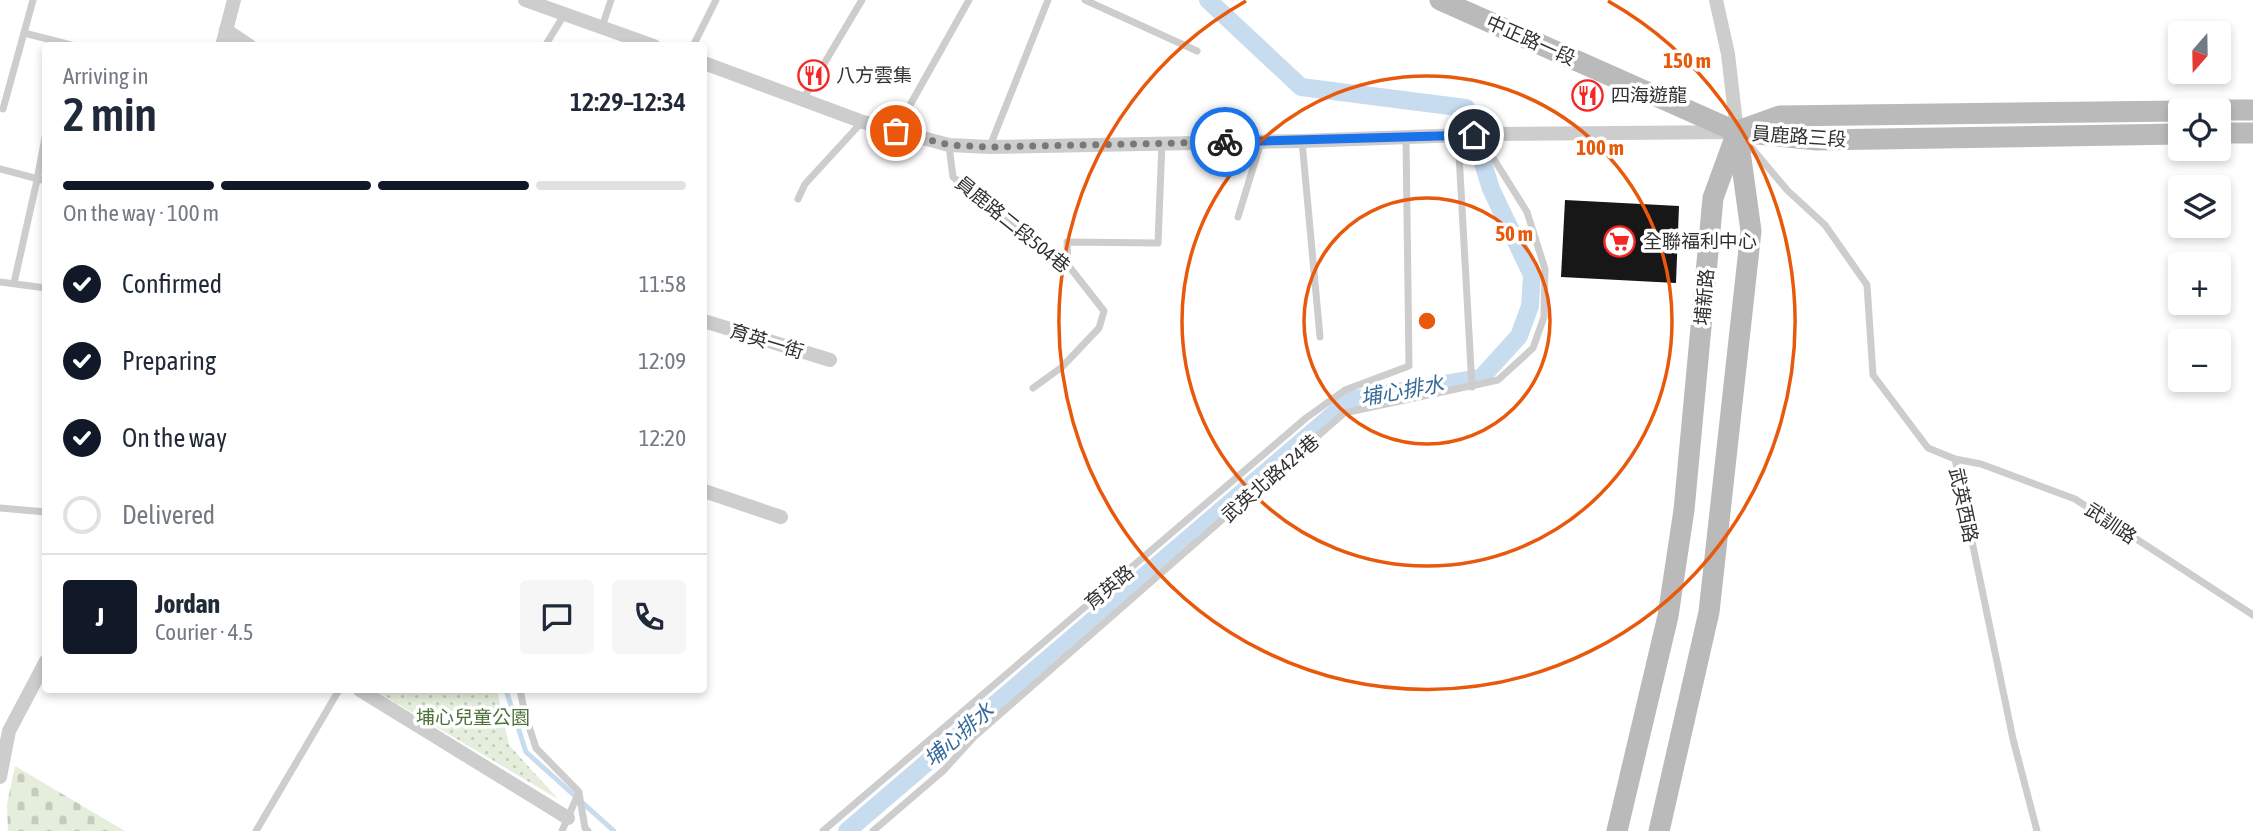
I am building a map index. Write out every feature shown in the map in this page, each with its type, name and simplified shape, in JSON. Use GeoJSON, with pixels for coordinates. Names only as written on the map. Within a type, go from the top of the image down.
{"type":"FeatureCollection","features":[{"type":"Feature","properties":{"kind":"street"},"geometry":{"type":"LineString","coordinates":[[223,42],[234,0]]}},
{"type":"Feature","properties":{"kind":"street"},"geometry":{"type":"LineString","coordinates":[[525,0],[602,27],[625,41]]}},
{"type":"Feature","properties":{"kind":"street","name":"中正路一段"},"geometry":{"type":"LineString","coordinates":[[1440,0],[1737,132]]}},
{"type":"Feature","properties":{"kind":"street"},"geometry":{"type":"LineString","coordinates":[[707,64],[863,121],[949,145],[990,147],[1302,141],[1489,134],[1737,132],[1727,54],[1716,0]]}},
{"type":"Feature","properties":{"kind":"street"},"geometry":{"type":"LineString","coordinates":[[226,30],[244,42]]}},
{"type":"Feature","properties":{"kind":"street"},"geometry":{"type":"LineString","coordinates":[[2231,110],[2253,110]]}},
{"type":"Feature","properties":{"kind":"street","name":"員鹿路三段"},"geometry":{"type":"LineString","coordinates":[[1737,132],[1780,116],[2168,111]]}},
{"type":"Feature","properties":{"kind":"street","name":"員鹿路三段"},"geometry":{"type":"LineString","coordinates":[[1737,132],[1817,140],[2168,134]]}},
{"type":"Feature","properties":{"kind":"street","name":"埔新路"},"geometry":{"type":"LineString","coordinates":[[1617,831],[1668,616],[1684,510],[1713,198],[1737,132]]}},
{"type":"Feature","properties":{"kind":"street","name":"埔新路"},"geometry":{"type":"LineString","coordinates":[[1659,831],[1709,612],[1751,231],[1737,132]]}},
{"type":"Feature","properties":{"kind":"street"},"geometry":{"type":"LineString","coordinates":[[2231,134],[2253,133]]}},
{"type":"Feature","properties":{"kind":"street","name":"育英一街"},"geometry":{"type":"LineString","coordinates":[[707,322],[830,360]]}},
{"type":"Feature","properties":{"kind":"street"},"geometry":{"type":"LineString","coordinates":[[707,492],[781,517]]}},
{"type":"Feature","properties":{"kind":"street"},"geometry":{"type":"LineString","coordinates":[[0,777],[9,731],[42,669]]}},
{"type":"Feature","properties":{"kind":"street"},"geometry":{"type":"LineString","coordinates":[[365,693],[565,825]]}},
{"type":"Feature","properties":{"kind":"lane"},"geometry":{"type":"LineString","coordinates":[[3,109],[33,0]]}},
{"type":"Feature","properties":{"kind":"lane"},"geometry":{"type":"LineString","coordinates":[[602,27],[611,0]]}},
{"type":"Feature","properties":{"kind":"lane"},"geometry":{"type":"LineString","coordinates":[[695,42],[716,0]]}},
{"type":"Feature","properties":{"kind":"lane"},"geometry":{"type":"LineString","coordinates":[[803,99],[862,0]]}},
{"type":"Feature","properties":{"kind":"lane"},"geometry":{"type":"LineString","coordinates":[[896,131],[969,0]]}},
{"type":"Feature","properties":{"kind":"lane"},"geometry":{"type":"LineString","coordinates":[[990,147],[1048,0]]}},
{"type":"Feature","properties":{"kind":"lane"},"geometry":{"type":"LineString","coordinates":[[1085,0],[1197,51]]}},
{"type":"Feature","properties":{"kind":"lane"},"geometry":{"type":"LineString","coordinates":[[548,42],[565,14]]}},
{"type":"Feature","properties":{"kind":"lane"},"geometry":{"type":"LineString","coordinates":[[24,33],[59,42]]}},
{"type":"Feature","properties":{"kind":"lane"},"geometry":{"type":"LineString","coordinates":[[798,199],[805,184],[863,121]]}},
{"type":"Feature","properties":{"kind":"lane","name":"武英西路"},"geometry":{"type":"LineString","coordinates":[[1737,132],[1787,190],[1825,225],[1867,285],[1873,375],[1928,448],[1955,459],[2013,739],[2037,831]]}},
{"type":"Feature","properties":{"kind":"lane","name":"武英北路424巷"},"geometry":{"type":"LineString","coordinates":[[873,831],[944,770],[975,736],[1344,413],[1498,380],[1533,348],[1544,317],[1545,269],[1527,212],[1490,153],[1489,134]]}},
{"type":"Feature","properties":{"kind":"lane"},"geometry":{"type":"LineString","coordinates":[[1458,135],[1472,387]]}},
{"type":"Feature","properties":{"kind":"lane","name":"育英路"},"geometry":{"type":"LineString","coordinates":[[823,831],[1306,418],[1345,390],[1409,366],[1406,137]]}},
{"type":"Feature","properties":{"kind":"lane"},"geometry":{"type":"LineString","coordinates":[[1302,141],[1320,337]]}},
{"type":"Feature","properties":{"kind":"lane"},"geometry":{"type":"LineString","coordinates":[[1068,265],[1067,242],[1158,243],[1162,142]]}},
{"type":"Feature","properties":{"kind":"lane"},"geometry":{"type":"LineString","coordinates":[[1238,217],[1261,142]]}},
{"type":"Feature","properties":{"kind":"lane","name":"員鹿路二段504巷"},"geometry":{"type":"LineString","coordinates":[[949,145],[953,177],[1068,265],[1104,311],[1099,328],[1062,367],[1033,388]]}},
{"type":"Feature","properties":{"kind":"lane"},"geometry":{"type":"LineString","coordinates":[[0,169],[41,181],[14,283]]}},
{"type":"Feature","properties":{"kind":"lane"},"geometry":{"type":"LineString","coordinates":[[0,282],[42,287]]}},
{"type":"Feature","properties":{"kind":"lane","name":"武訓路"},"geometry":{"type":"LineString","coordinates":[[1955,459],[1981,464],[2075,499],[2253,615]]}},
{"type":"Feature","properties":{"kind":"lane"},"geometry":{"type":"LineString","coordinates":[[0,508],[42,512]]}},
{"type":"Feature","properties":{"kind":"lane"},"geometry":{"type":"LineString","coordinates":[[256,831],[336,693]]}},
{"type":"Feature","properties":{"kind":"lane"},"geometry":{"type":"LineString","coordinates":[[521,693],[536,748],[579,792],[585,828],[588,831]]}},
{"type":"Feature","properties":{"kind":"lane"},"geometry":{"type":"LineString","coordinates":[[565,825],[579,792]]}},
{"type":"Feature","properties":{"kind":"green space","name":"埔心兒童公園"},"geometry":{"type":"Polygon","coordinates":[[[379,693],[498,693],[509,745],[558,799],[379,693]]]}},
{"type":"Feature","properties":{"kind":"green space"},"geometry":{"type":"Polygon","coordinates":[[[15,766],[125,831],[8,831],[7,804],[15,766]]]}},
{"type":"Feature","properties":{"kind":"building","name":"全聯福利中心"},"geometry":{"type":"Polygon","coordinates":[[[1565,200],[1679,206],[1676,283],[1561,277],[1565,200]]]}},
{"type":"Feature","properties":{"kind":"waterway","name":"埔心排水"},"geometry":{"type":"LineString","coordinates":[[847,831],[1350,400],[1481,378],[1519,336],[1530,306],[1532,275],[1491,189],[1466,108],[1301,87],[1208,0]]}},
{"type":"Feature","properties":{"kind":"waterway"},"geometry":{"type":"LineString","coordinates":[[507,693],[526,752],[614,831]]}},
{"type":"Feature","properties":{"kind":"way so far"},"geometry":{"type":"LineString","coordinates":[[896,131],[949,145],[990,147],[1225,142]]}},
{"type":"Feature","properties":{"kind":"place","name":"八方雲集"},"geometry":{"type":"Point","coordinates":[813,75]}},
{"type":"Feature","properties":{"kind":"place","name":"四海遊龍"},"geometry":{"type":"Point","coordinates":[1588,95]}},
{"type":"Feature","properties":{"kind":"place","name":"全聯福利中心"},"geometry":{"type":"Point","coordinates":[1620,241]}},
{"type":"Feature","properties":{"kind":"route"},"geometry":{"type":"LineString","coordinates":[[1225,142],[1474,135]]}}]}
